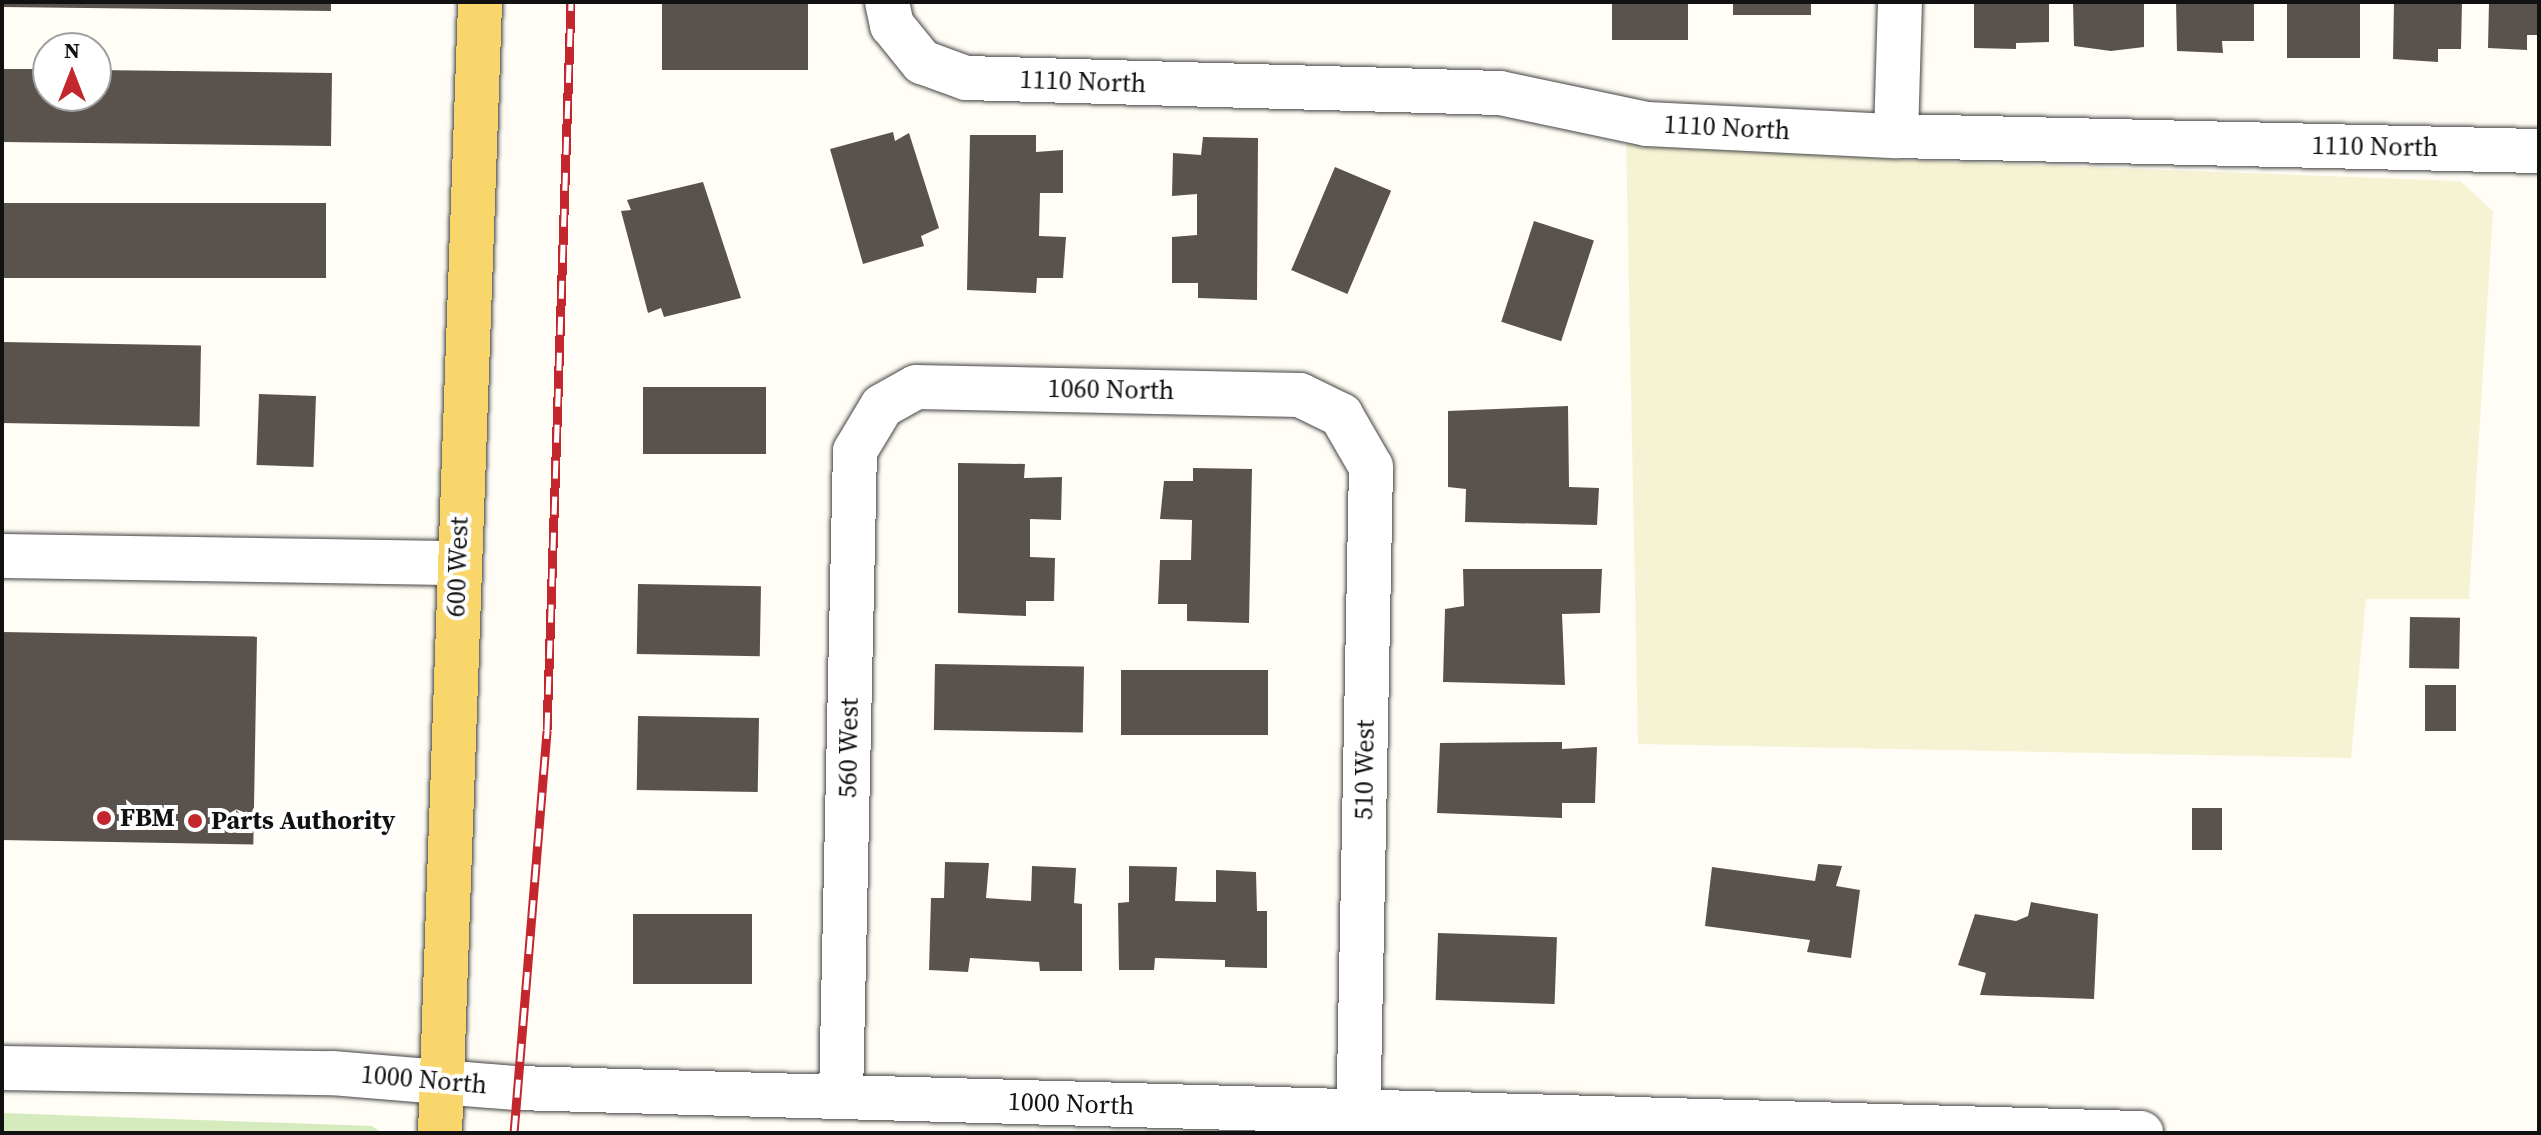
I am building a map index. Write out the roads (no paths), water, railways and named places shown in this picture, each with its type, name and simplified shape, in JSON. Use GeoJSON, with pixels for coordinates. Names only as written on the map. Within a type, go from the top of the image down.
{"type":"FeatureCollection","features":[{"type":"Feature","properties":{"kind":"main road","name":"600 West"},"geometry":{"type":"LineString","coordinates":[[440,1133],[480,2]]}},
{"type":"Feature","properties":{"kind":"street","name":"1110 North"},"geometry":{"type":"LineString","coordinates":[[887,2],[892,25],[922,62],[966,78],[1500,93],[1647,124],[1896,136],[2539,151]]}},
{"type":"Feature","properties":{"kind":"street"},"geometry":{"type":"LineString","coordinates":[[1896,136],[1900,2]]}},
{"type":"Feature","properties":{"kind":"street","name":"1060 North"},"geometry":{"type":"LineString","coordinates":[[882,406],[916,387],[1111,389],[1300,395],[1341,415]]}},
{"type":"Feature","properties":{"kind":"street","name":"560 West"},"geometry":{"type":"LineString","coordinates":[[841,1097],[855,451],[882,406]]}},
{"type":"Feature","properties":{"kind":"street","name":"510 West"},"geometry":{"type":"LineString","coordinates":[[1341,415],[1371,467],[1358,1122]]}},
{"type":"Feature","properties":{"kind":"street"},"geometry":{"type":"LineString","coordinates":[[2,556],[458,563]]}},
{"type":"Feature","properties":{"kind":"street","name":"1000 North"},"geometry":{"type":"LineString","coordinates":[[2,1068],[332,1073],[516,1088],[841,1097],[1358,1122],[2141,1133]]}},
{"type":"Feature","properties":{"kind":"railway"},"geometry":{"type":"LineString","coordinates":[[514,1133],[547,730],[571,2]]}},
{"type":"Feature","properties":{"kind":"place","name":"FBM"},"geometry":{"type":"Point","coordinates":[104,818]}},
{"type":"Feature","properties":{"kind":"place","name":"Parts Authority"},"geometry":{"type":"Point","coordinates":[195,821]}}]}
